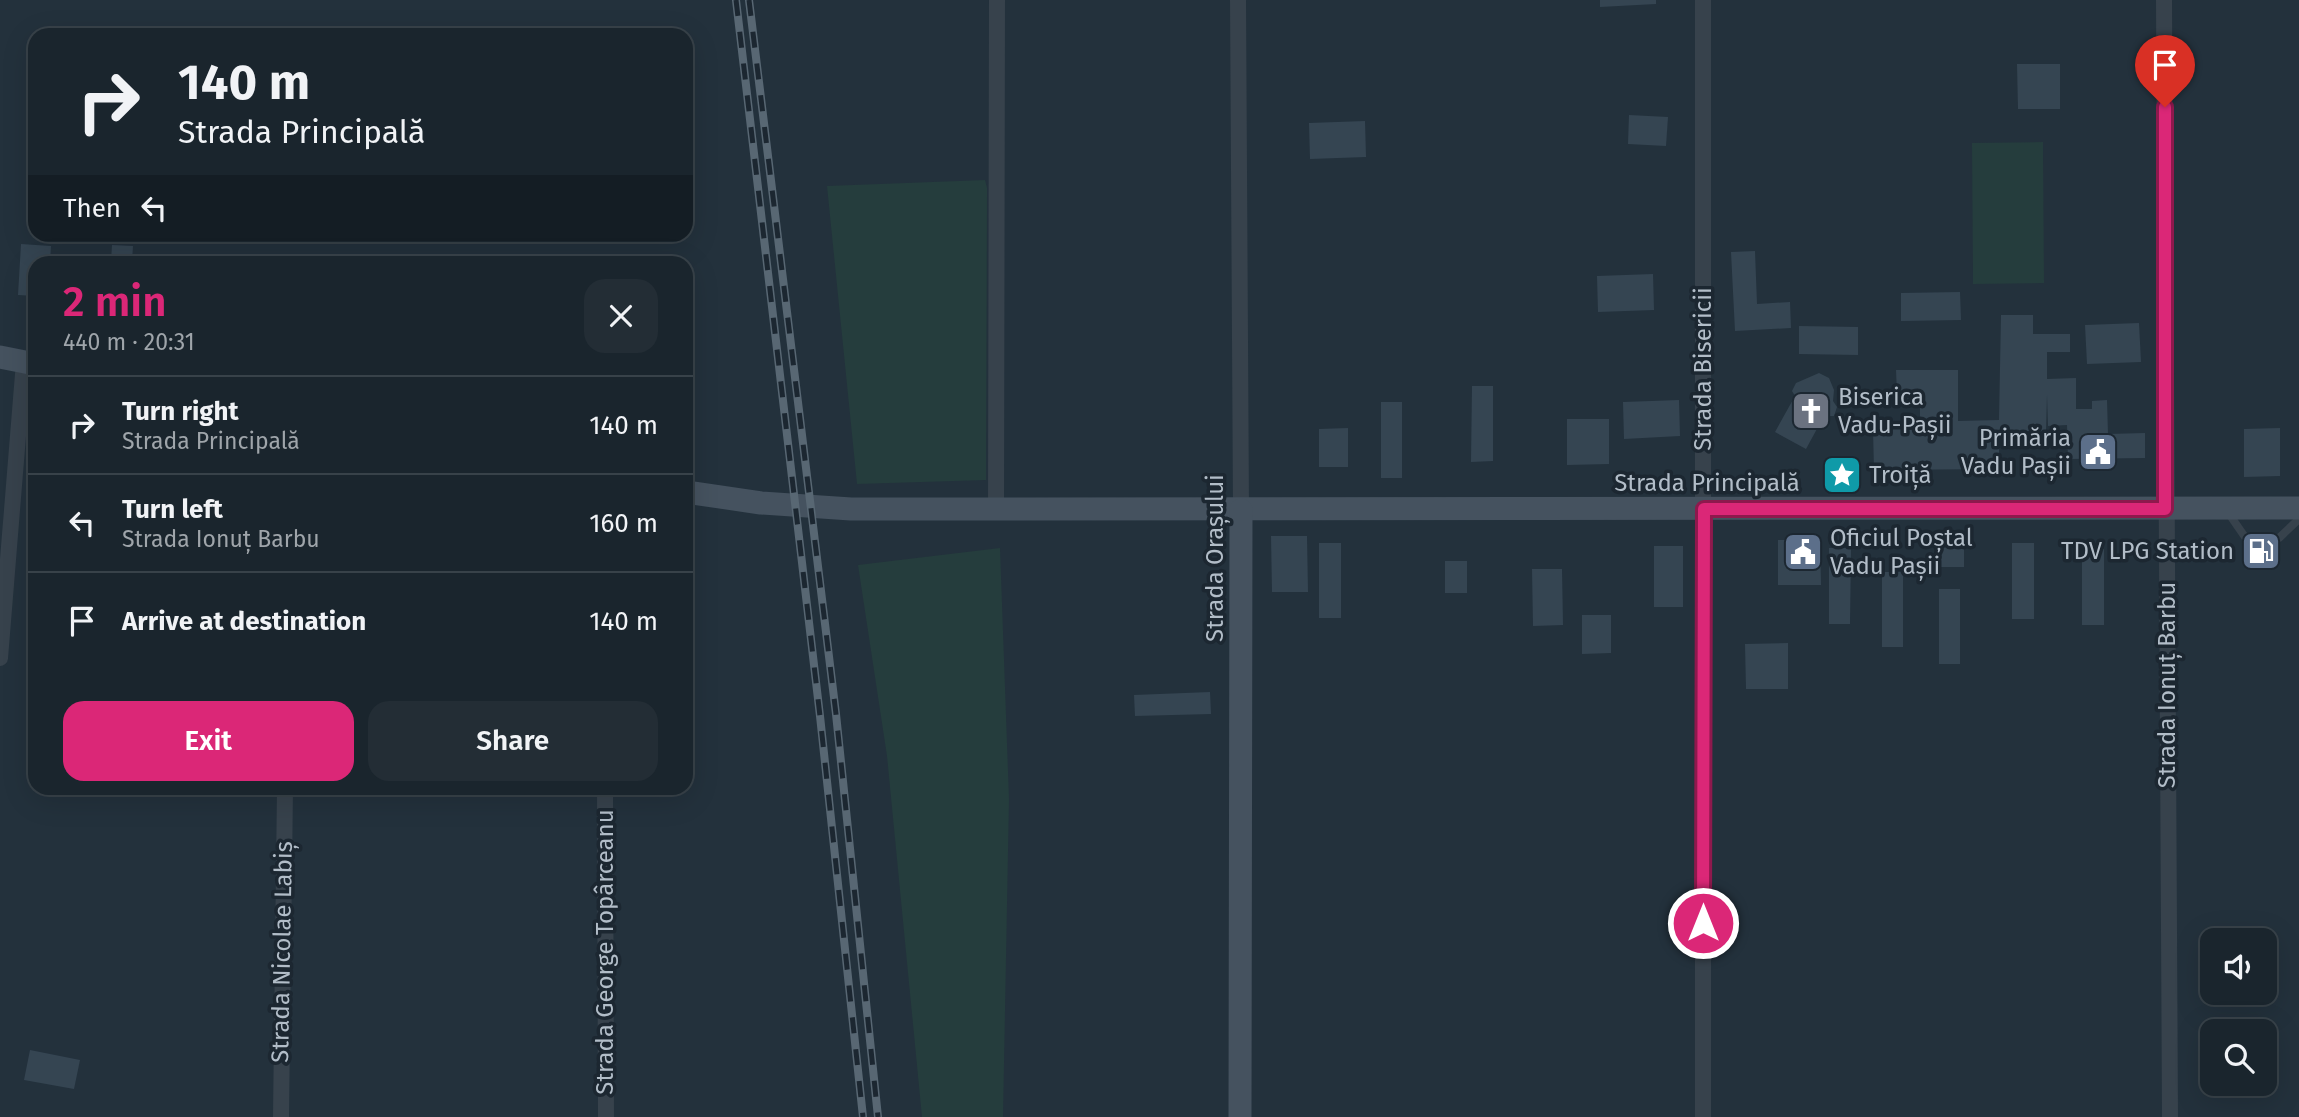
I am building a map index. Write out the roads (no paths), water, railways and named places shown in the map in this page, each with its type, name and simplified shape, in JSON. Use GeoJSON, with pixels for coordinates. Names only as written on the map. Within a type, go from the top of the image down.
{"type":"FeatureCollection","features":[{"type":"Feature","properties":{"kind":"main road"},"geometry":{"type":"LineString","coordinates":[[0,357],[28,363]]}},
{"type":"Feature","properties":{"kind":"main road","name":"Strada Principală"},"geometry":{"type":"LineString","coordinates":[[693,493],[761,503],[851,509],[2299,508]]}},
{"type":"Feature","properties":{"kind":"main road","name":"Strada Orașului"},"geometry":{"type":"LineString","coordinates":[[1240,1117],[1241,510]]}},
{"type":"Feature","properties":{"kind":"street"},"geometry":{"type":"LineString","coordinates":[[996,510],[997,0]]}},
{"type":"Feature","properties":{"kind":"street","name":"Strada Orașului"},"geometry":{"type":"LineString","coordinates":[[1238,0],[1241,510]]}},
{"type":"Feature","properties":{"kind":"street","name":"Strada Bisericii"},"geometry":{"type":"LineString","coordinates":[[1703,0],[1703,1117]]}},
{"type":"Feature","properties":{"kind":"street","name":"Strada Ionuț Barbu"},"geometry":{"type":"LineString","coordinates":[[2164,0],[2170,1117]]}},
{"type":"Feature","properties":{"kind":"street"},"geometry":{"type":"LineString","coordinates":[[0,659],[28,373]]}},
{"type":"Feature","properties":{"kind":"street","name":"Strada Nicolae Labiș"},"geometry":{"type":"LineString","coordinates":[[281,1117],[285,795]]}},
{"type":"Feature","properties":{"kind":"street","name":"Strada George Topârceanu"},"geometry":{"type":"LineString","coordinates":[[605,795],[606,1117]]}},
{"type":"Feature","properties":{"kind":"lane"},"geometry":{"type":"LineString","coordinates":[[2226,509],[2245,537],[2278,538],[2299,519]]}},
{"type":"Feature","properties":{"kind":"railway"},"geometry":{"type":"LineString","coordinates":[[736,0],[820,716],[863,1117]]}},
{"type":"Feature","properties":{"kind":"railway"},"geometry":{"type":"LineString","coordinates":[[749,0],[836,714],[878,1117]]}},
{"type":"Feature","properties":{"kind":"place","name":"Biserica Vadu-Pașii"},"geometry":{"type":"Point","coordinates":[1811,411]}},
{"type":"Feature","properties":{"kind":"place","name":"Primăria Vadu Pașii"},"geometry":{"type":"Point","coordinates":[2098,452]}},
{"type":"Feature","properties":{"kind":"place","name":"Troiță"},"geometry":{"type":"Point","coordinates":[1842,475]}},
{"type":"Feature","properties":{"kind":"place","name":"TDV LPG Station"},"geometry":{"type":"Point","coordinates":[2261,551]}},
{"type":"Feature","properties":{"kind":"place","name":"Oficiul Poștal Vadu Pașii"},"geometry":{"type":"Point","coordinates":[1803,552]}}]}
